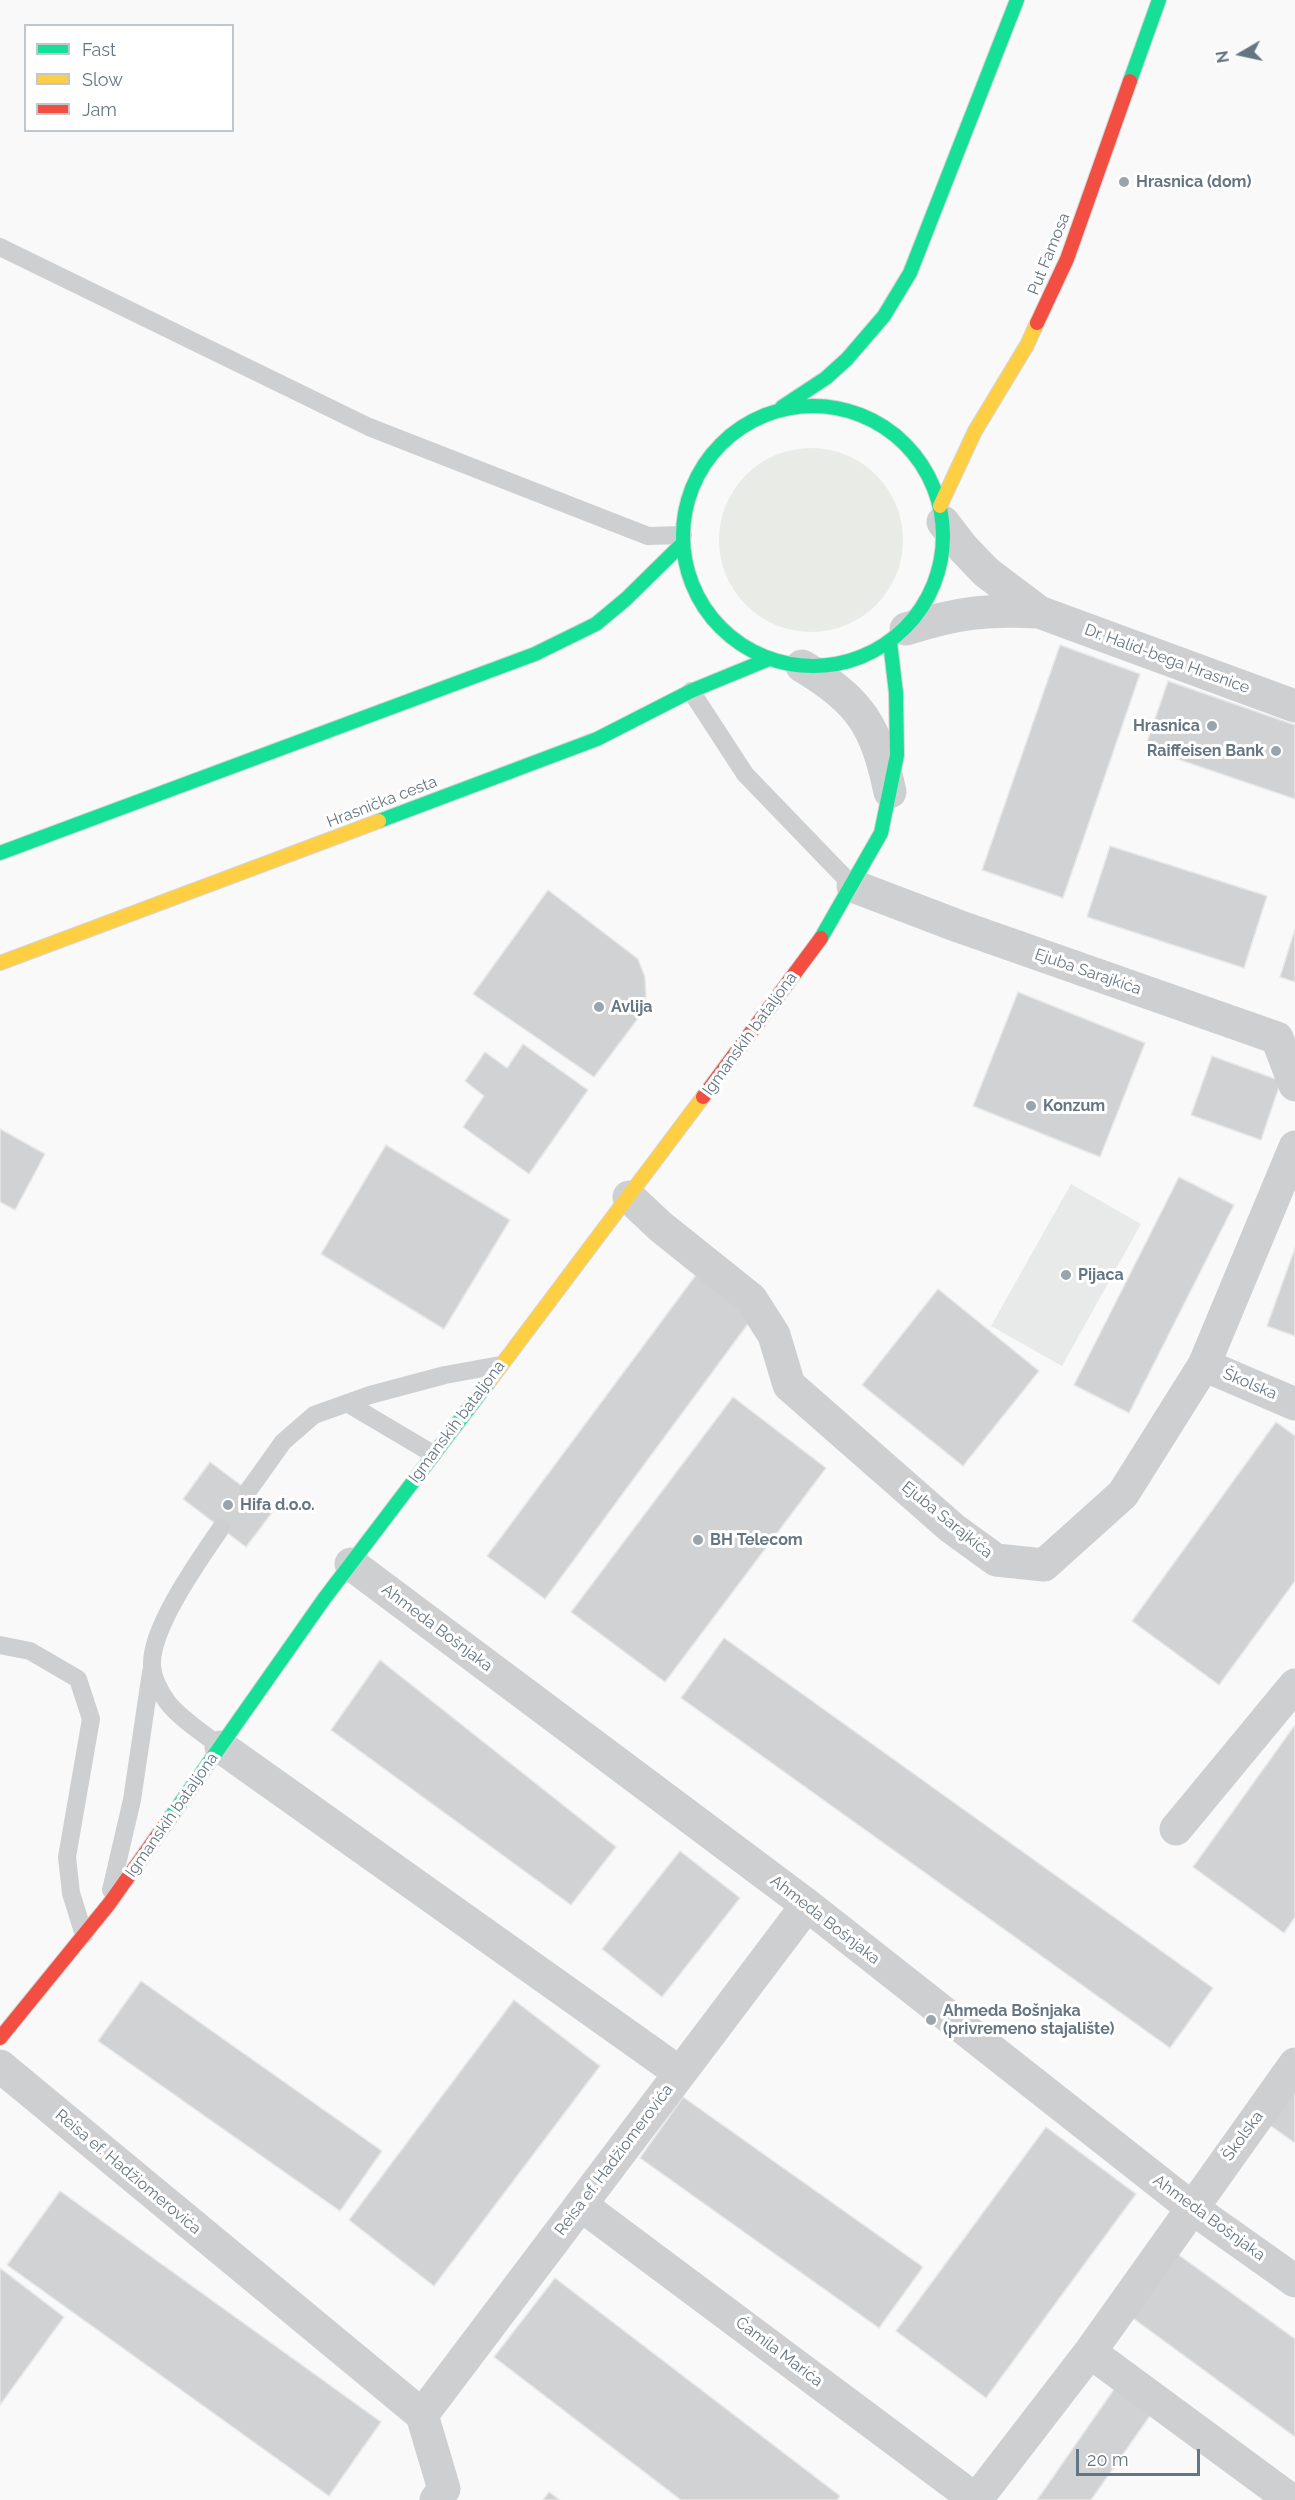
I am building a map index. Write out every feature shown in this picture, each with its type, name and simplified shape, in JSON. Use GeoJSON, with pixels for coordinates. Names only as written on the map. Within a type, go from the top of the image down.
{"type":"FeatureCollection","features":[{"type":"Feature","properties":{"kind":"main road"},"geometry":{"type":"LineString","coordinates":[[780,409],[821,405],[862,414],[898,436],[925,468],[942,514],[943,551],[936,579],[924,606],[898,635],[857,659],[821,667],[802,666],[769,659],[742,646],[718,626],[700,601],[688,573],[683,539],[687,501],[700,470],[721,443],[748,422],[780,409],[826,378],[847,359],[884,316],[910,273],[1017,0]]}},
{"type":"Feature","properties":{"kind":"main road","name":"Put Famosa"},"geometry":{"type":"LineString","coordinates":[[942,514],[975,431],[1027,345],[1067,259],[1159,0]]}},
{"type":"Feature","properties":{"kind":"main road"},"geometry":{"type":"LineString","coordinates":[[0,853],[535,654],[596,624],[626,599],[683,539]]}},
{"type":"Feature","properties":{"kind":"main road","name":"Igmanskih bataljona"},"geometry":{"type":"LineString","coordinates":[[0,2038],[109,1904],[351,1564],[629,1197],[821,938],[853,886],[881,833],[897,755],[898,635]]}},
{"type":"Feature","properties":{"kind":"main road","name":"Hrasnička cesta"},"geometry":{"type":"LineString","coordinates":[[0,963],[597,739],[691,691],[769,659]]}},
{"type":"Feature","properties":{"kind":"street"},"geometry":{"type":"LineString","coordinates":[[942,514],[963,548],[986,572],[1039,612]]}},
{"type":"Feature","properties":{"kind":"street"},"geometry":{"type":"LineString","coordinates":[[898,635],[949,615],[994,609],[1039,612]]}},
{"type":"Feature","properties":{"kind":"street","name":"Dr. Halid-bega Hrasnice"},"geometry":{"type":"LineString","coordinates":[[1039,612],[1295,706]]}},
{"type":"Feature","properties":{"kind":"street","name":"Igmanskih bataljona"},"geometry":{"type":"LineString","coordinates":[[802,666],[836,686],[863,716],[881,753],[890,792]]}},
{"type":"Feature","properties":{"kind":"street","name":"Ejuba Sarajkića"},"geometry":{"type":"LineString","coordinates":[[853,886],[958,926],[1277,1038],[1295,1085]]}},
{"type":"Feature","properties":{"kind":"street","name":"Ejuba Sarajkića"},"geometry":{"type":"LineString","coordinates":[[629,1197],[662,1227],[751,1299],[774,1335],[789,1385],[952,1528],[996,1560],[1044,1565],[1123,1494],[1204,1365],[1295,1147]]}},
{"type":"Feature","properties":{"kind":"street","name":"Školska"},"geometry":{"type":"LineString","coordinates":[[1204,1365],[1295,1404]]}},
{"type":"Feature","properties":{"kind":"street","name":"Ahmeda Bošnjaka"},"geometry":{"type":"LineString","coordinates":[[351,1564],[807,1905],[1192,2208],[1295,2281]]}},
{"type":"Feature","properties":{"kind":"street"},"geometry":{"type":"LineString","coordinates":[[1176,1829],[1295,1685]]}},
{"type":"Feature","properties":{"kind":"street"},"geometry":{"type":"LineString","coordinates":[[220,1747],[680,2073]]}},
{"type":"Feature","properties":{"kind":"street","name":"Reisa ef. Hadžiomerovića"},"geometry":{"type":"LineString","coordinates":[[0,2067],[422,2415],[807,1905]]}},
{"type":"Feature","properties":{"kind":"street","name":"Školska"},"geometry":{"type":"LineString","coordinates":[[1192,2208],[1295,2064]]}},
{"type":"Feature","properties":{"kind":"street","name":"Ćamila Marića"},"geometry":{"type":"LineString","coordinates":[[581,2205],[976,2500],[1090,2352],[1192,2208]]}},
{"type":"Feature","properties":{"kind":"street"},"geometry":{"type":"LineString","coordinates":[[1090,2352],[1291,2500]]}},
{"type":"Feature","properties":{"kind":"street"},"geometry":{"type":"LineString","coordinates":[[422,2415],[444,2489],[436,2500]]}},
{"type":"Feature","properties":{"kind":"lane"},"geometry":{"type":"LineString","coordinates":[[0,247],[369,427],[648,536],[683,539]]}},
{"type":"Feature","properties":{"kind":"lane"},"geometry":{"type":"LineString","coordinates":[[691,691],[745,774],[853,886]]}},
{"type":"Feature","properties":{"kind":"lane"},"geometry":{"type":"LineString","coordinates":[[248,1491],[283,1442],[314,1415],[347,1403],[445,1375],[500,1365]]}},
{"type":"Feature","properties":{"kind":"lane"},"geometry":{"type":"LineString","coordinates":[[347,1403],[433,1454]]}},
{"type":"Feature","properties":{"kind":"lane"},"geometry":{"type":"LineString","coordinates":[[109,1904],[132,1800],[155,1643],[164,1622],[221,1528]]}},
{"type":"Feature","properties":{"kind":"lane"},"geometry":{"type":"LineString","coordinates":[[0,1645],[30,1651],[78,1679],[92,1719],[67,1857],[70,1893],[84,1935]]}},
{"type":"Feature","properties":{"kind":"lane"},"geometry":{"type":"LineString","coordinates":[[152,1667],[155,1681],[169,1703],[220,1747]]}},
{"type":"Feature","properties":{"kind":"shaded area"},"geometry":{"type":"Polygon","coordinates":[[[811,448],[846,455],[876,475],[896,505],[903,540],[896,575],[876,605],[846,625],[811,632],[776,625],[746,605],[726,575],[719,540],[726,505],[746,475],[776,455],[811,448]]]}},
{"type":"Feature","properties":{"kind":"shaded area","name":"Pijaca"},"geometry":{"type":"Polygon","coordinates":[[[1071,1184],[1141,1224],[1062,1366],[991,1326],[1071,1184]]]}},
{"type":"Feature","properties":{"kind":"building"},"geometry":{"type":"Polygon","coordinates":[[[1060,645],[1140,674],[1063,898],[982,870],[1060,645]]]}},
{"type":"Feature","properties":{"kind":"building"},"geometry":{"type":"Polygon","coordinates":[[[1168,681],[1295,725],[1295,799],[1145,748],[1168,681]]]}},
{"type":"Feature","properties":{"kind":"building"},"geometry":{"type":"Polygon","coordinates":[[[1110,846],[1267,896],[1244,968],[1087,917],[1110,846]]]}},
{"type":"Feature","properties":{"kind":"building"},"geometry":{"type":"Polygon","coordinates":[[[548,890],[638,959],[645,977],[646,996],[642,1013],[594,1077],[473,994],[548,890]]]}},
{"type":"Feature","properties":{"kind":"building"},"geometry":{"type":"Polygon","coordinates":[[[1295,929],[1295,982],[1280,977],[1295,929]]]}},
{"type":"Feature","properties":{"kind":"building"},"geometry":{"type":"Polygon","coordinates":[[[1018,992],[1145,1043],[1100,1157],[973,1106],[1018,992]]]}},
{"type":"Feature","properties":{"kind":"building"},"geometry":{"type":"Polygon","coordinates":[[[523,1044],[588,1090],[529,1174],[463,1127],[484,1096],[465,1081],[485,1052],[507,1068],[523,1044]]]}},
{"type":"Feature","properties":{"kind":"building"},"geometry":{"type":"Polygon","coordinates":[[[1212,1056],[1281,1081],[1261,1140],[1191,1115],[1212,1056]]]}},
{"type":"Feature","properties":{"kind":"building"},"geometry":{"type":"Polygon","coordinates":[[[0,1129],[45,1154],[15,1210],[0,1202],[0,1129]]]}},
{"type":"Feature","properties":{"kind":"building"},"geometry":{"type":"Polygon","coordinates":[[[386,1145],[510,1220],[444,1329],[321,1254],[386,1145]]]}},
{"type":"Feature","properties":{"kind":"building"},"geometry":{"type":"Polygon","coordinates":[[[1179,1177],[1234,1205],[1129,1413],[1074,1385],[1179,1177]]]}},
{"type":"Feature","properties":{"kind":"building"},"geometry":{"type":"Polygon","coordinates":[[[1295,1248],[1295,1336],[1267,1326],[1295,1248]]]}},
{"type":"Feature","properties":{"kind":"building"},"geometry":{"type":"Polygon","coordinates":[[[696,1275],[753,1317],[545,1599],[487,1556],[696,1275]]]}},
{"type":"Feature","properties":{"kind":"building"},"geometry":{"type":"Polygon","coordinates":[[[938,1289],[1039,1371],[963,1466],[862,1385],[938,1289]]]}},
{"type":"Feature","properties":{"kind":"building","name":"BH Telecom"},"geometry":{"type":"Polygon","coordinates":[[[733,1397],[826,1468],[665,1682],[571,1612],[733,1397]]]}},
{"type":"Feature","properties":{"kind":"building"},"geometry":{"type":"Polygon","coordinates":[[[1276,1422],[1295,1436],[1295,1581],[1219,1685],[1132,1621],[1276,1422]]]}},
{"type":"Feature","properties":{"kind":"building","name":"Hifa d.o.o."},"geometry":{"type":"Polygon","coordinates":[[[210,1462],[274,1510],[246,1547],[183,1499],[210,1462]]]}},
{"type":"Feature","properties":{"kind":"building"},"geometry":{"type":"Polygon","coordinates":[[[724,1638],[1213,1988],[1170,2048],[681,1698],[724,1638]]]}},
{"type":"Feature","properties":{"kind":"building"},"geometry":{"type":"Polygon","coordinates":[[[380,1660],[616,1847],[571,1905],[331,1730],[380,1660]]]}},
{"type":"Feature","properties":{"kind":"building"},"geometry":{"type":"Polygon","coordinates":[[[1295,1725],[1295,1917],[1284,1933],[1193,1867],[1295,1725]]]}},
{"type":"Feature","properties":{"kind":"building"},"geometry":{"type":"Polygon","coordinates":[[[680,1851],[740,1898],[662,1997],[602,1949],[680,1851]]]}},
{"type":"Feature","properties":{"kind":"building"},"geometry":{"type":"Polygon","coordinates":[[[141,1981],[382,2151],[340,2211],[98,2041],[141,1981]]]}},
{"type":"Feature","properties":{"kind":"building"},"geometry":{"type":"Polygon","coordinates":[[[514,2000],[600,2066],[434,2286],[349,2220],[514,2000]]]}},
{"type":"Feature","properties":{"kind":"building"},"geometry":{"type":"Polygon","coordinates":[[[1295,2072],[1295,2143],[1261,2119],[1295,2072]]]}},
{"type":"Feature","properties":{"kind":"building"},"geometry":{"type":"Polygon","coordinates":[[[683,2097],[923,2267],[879,2328],[640,2158],[683,2097]]]}},
{"type":"Feature","properties":{"kind":"building"},"geometry":{"type":"Polygon","coordinates":[[[1046,2127],[1136,2194],[986,2398],[896,2331],[1046,2127]]]}},
{"type":"Feature","properties":{"kind":"building"},"geometry":{"type":"Polygon","coordinates":[[[60,2191],[381,2422],[329,2496],[7,2265],[60,2191]]]}},
{"type":"Feature","properties":{"kind":"building"},"geometry":{"type":"Polygon","coordinates":[[[1176,2253],[1295,2339],[1295,2437],[1130,2316],[1176,2253]]]}},
{"type":"Feature","properties":{"kind":"building"},"geometry":{"type":"Polygon","coordinates":[[[0,2268],[64,2317],[0,2405],[0,2268]]]}},
{"type":"Feature","properties":{"kind":"building"},"geometry":{"type":"Polygon","coordinates":[[[555,2278],[840,2496],[837,2500],[681,2500],[494,2357],[555,2278]]]}},
{"type":"Feature","properties":{"kind":"building"},"geometry":{"type":"Polygon","coordinates":[[[1117,2385],[1154,2410],[1091,2500],[1037,2500],[1117,2385]]]}},
{"type":"Feature","properties":{"kind":"building"},"geometry":{"type":"Polygon","coordinates":[[[549,2492],[560,2500],[543,2500],[549,2492]]]}},
{"type":"Feature","properties":{"kind":"traffic: fast"},"geometry":{"type":"LineString","coordinates":[[782,407],[826,378],[847,359],[884,316],[910,273],[1017,0]]}},
{"type":"Feature","properties":{"kind":"traffic: fast"},"geometry":{"type":"LineString","coordinates":[[1130,81],[1159,0]]}},
{"type":"Feature","properties":{"kind":"traffic: fast"},"geometry":{"type":"LineString","coordinates":[[800,406],[826,406],[851,411],[874,421],[896,435],[914,453],[928,475],[938,498],[943,536],[938,574],[928,597],[914,619],[896,637],[874,651],[851,661],[826,666],[800,666],[775,661],[752,651],[730,637],[712,619],[698,597],[688,574],[683,549],[683,523],[688,498],[698,475],[712,453],[730,435],[752,421],[775,411],[800,406]]}},
{"type":"Feature","properties":{"kind":"traffic: fast"},"geometry":{"type":"LineString","coordinates":[[0,853],[535,654],[596,624],[626,599],[683,543]]}},
{"type":"Feature","properties":{"kind":"traffic: fast"},"geometry":{"type":"LineString","coordinates":[[821,938],[881,833],[897,755],[896,693],[890,642]]}},
{"type":"Feature","properties":{"kind":"traffic: fast"},"geometry":{"type":"LineString","coordinates":[[379,821],[597,739],[691,691],[769,659]]}},
{"type":"Feature","properties":{"kind":"traffic: fast"},"geometry":{"type":"LineString","coordinates":[[170,1818],[324,1599],[488,1383]]}},
{"type":"Feature","properties":{"kind":"traffic: slow"},"geometry":{"type":"LineString","coordinates":[[940,506],[975,431],[1027,345],[1037,323]]}},
{"type":"Feature","properties":{"kind":"traffic: slow"},"geometry":{"type":"LineString","coordinates":[[0,963],[379,821]]}},
{"type":"Feature","properties":{"kind":"traffic: slow"},"geometry":{"type":"LineString","coordinates":[[488,1383],[703,1097]]}},
{"type":"Feature","properties":{"kind":"traffic: jam"},"geometry":{"type":"LineString","coordinates":[[1037,323],[1067,259],[1130,81]]}},
{"type":"Feature","properties":{"kind":"traffic: jam"},"geometry":{"type":"LineString","coordinates":[[703,1097],[821,938]]}},
{"type":"Feature","properties":{"kind":"traffic: jam"},"geometry":{"type":"LineString","coordinates":[[0,2038],[109,1904],[170,1818]]}},
{"type":"Feature","properties":{"kind":"place","name":"Hrasnica (dom)"},"geometry":{"type":"Point","coordinates":[1124,182]}},
{"type":"Feature","properties":{"kind":"place","name":"Hrasnica"},"geometry":{"type":"Point","coordinates":[1212,726]}},
{"type":"Feature","properties":{"kind":"place","name":"Raiffeisen Bank"},"geometry":{"type":"Point","coordinates":[1276,751]}},
{"type":"Feature","properties":{"kind":"place","name":"Avlija"},"geometry":{"type":"Point","coordinates":[599,1007]}},
{"type":"Feature","properties":{"kind":"place","name":"Konzum"},"geometry":{"type":"Point","coordinates":[1031,1106]}},
{"type":"Feature","properties":{"kind":"place","name":"Pijaca"},"geometry":{"type":"Point","coordinates":[1066,1275]}},
{"type":"Feature","properties":{"kind":"place","name":"Hifa d.o.o."},"geometry":{"type":"Point","coordinates":[228,1505]}},
{"type":"Feature","properties":{"kind":"place","name":"BH Telecom"},"geometry":{"type":"Point","coordinates":[698,1540]}},
{"type":"Feature","properties":{"kind":"place","name":"Ahmeda Bošnjaka (privremeno stajalište)"},"geometry":{"type":"Point","coordinates":[931,2020]}}]}
